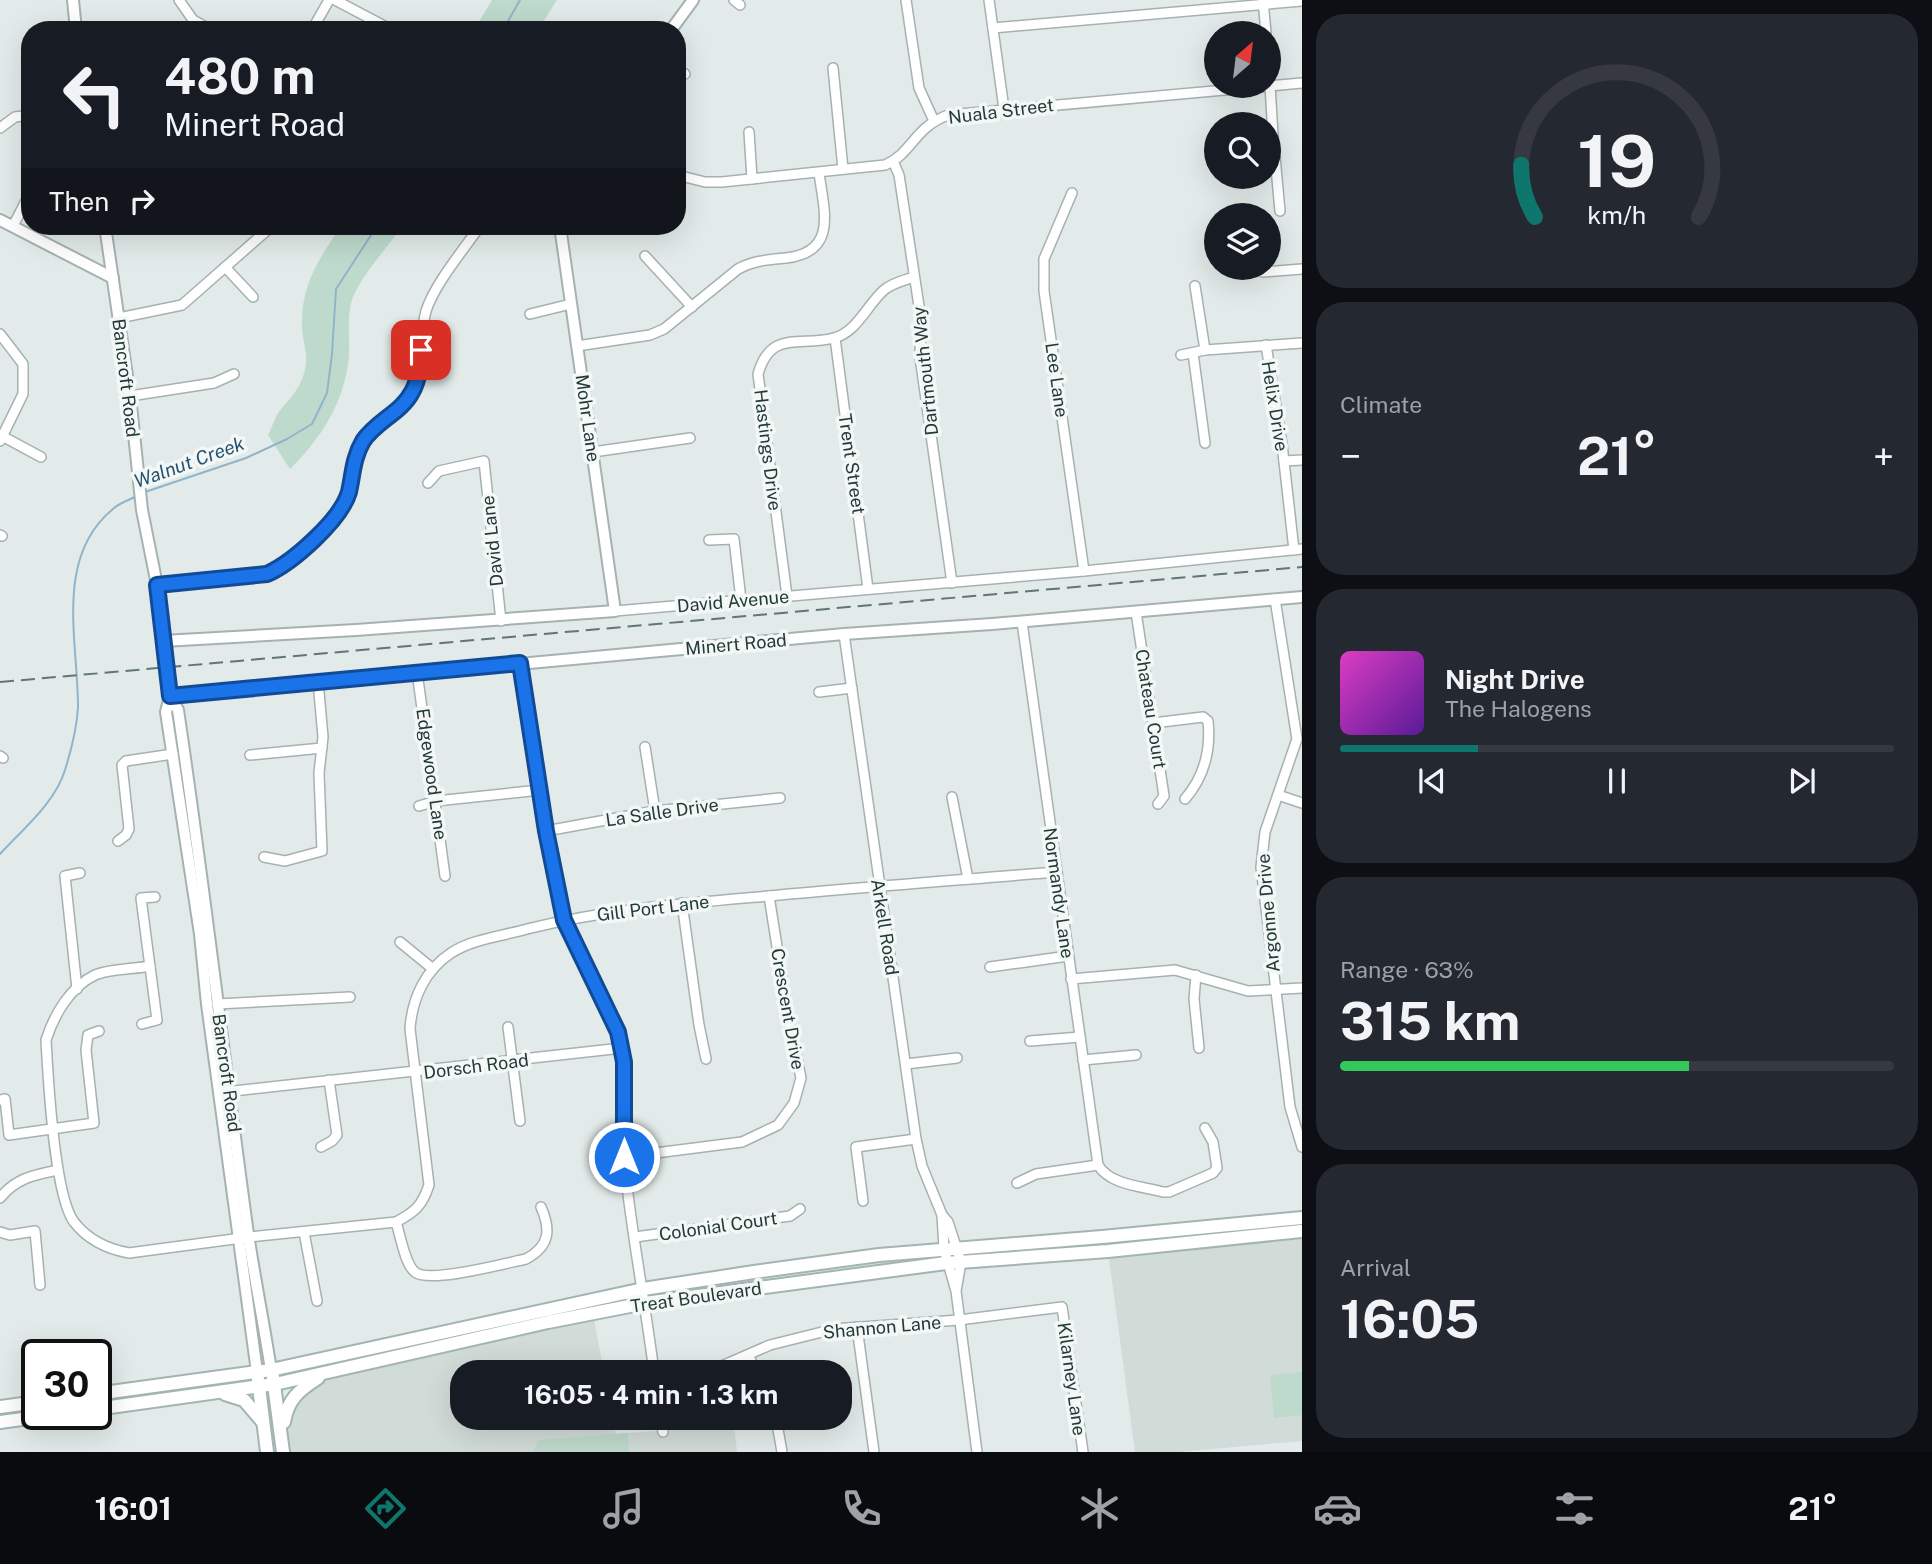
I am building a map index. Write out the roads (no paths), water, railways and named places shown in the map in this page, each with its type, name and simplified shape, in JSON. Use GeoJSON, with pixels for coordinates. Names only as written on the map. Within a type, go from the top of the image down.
{"type":"FeatureCollection","features":[{"type":"Feature","properties":{"kind":"main road","name":"Treat Boulevard"},"geometry":{"type":"LineString","coordinates":[[112,1392],[271,1370],[643,1289],[792,1266],[950,1248],[1102,1237],[1302,1217]]}},
{"type":"Feature","properties":{"kind":"main road","name":"Treat Boulevard"},"geometry":{"type":"LineString","coordinates":[[112,1407],[275,1384],[548,1322],[645,1303],[946,1263],[1108,1251],[1302,1231]]}},
{"type":"Feature","properties":{"kind":"main road","name":"Bancroft Road"},"geometry":{"type":"LineString","coordinates":[[271,1370],[283,1452]]}},
{"type":"Feature","properties":{"kind":"main road","name":"Bancroft Road"},"geometry":{"type":"LineString","coordinates":[[257,1372],[267,1452]]}},
{"type":"Feature","properties":{"kind":"main road"},"geometry":{"type":"LineString","coordinates":[[281,1436],[286,1407],[290,1400],[324,1373]]}},
{"type":"Feature","properties":{"kind":"main road"},"geometry":{"type":"LineString","coordinates":[[221,1392],[244,1401],[263,1422]]}},
{"type":"Feature","properties":{"kind":"main road"},"geometry":{"type":"LineString","coordinates":[[0,1407],[21,1404]]}},
{"type":"Feature","properties":{"kind":"main road"},"geometry":{"type":"LineString","coordinates":[[0,1422],[21,1419]]}},
{"type":"Feature","properties":{"kind":"street"},"geometry":{"type":"LineString","coordinates":[[73,0],[75,21]]}},
{"type":"Feature","properties":{"kind":"street"},"geometry":{"type":"LineString","coordinates":[[179,0],[195,21]]}},
{"type":"Feature","properties":{"kind":"street"},"geometry":{"type":"LineString","coordinates":[[318,21],[328,0]]}},
{"type":"Feature","properties":{"kind":"street"},"geometry":{"type":"LineString","coordinates":[[335,0],[375,21]]}},
{"type":"Feature","properties":{"kind":"street"},"geometry":{"type":"LineString","coordinates":[[678,21],[694,0]]}},
{"type":"Feature","properties":{"kind":"street"},"geometry":{"type":"LineString","coordinates":[[906,0],[919,88],[934,121]]}},
{"type":"Feature","properties":{"kind":"street"},"geometry":{"type":"LineString","coordinates":[[989,0],[1004,109]]}},
{"type":"Feature","properties":{"kind":"street"},"geometry":{"type":"LineString","coordinates":[[993,28],[1263,2],[1302,1]]}},
{"type":"Feature","properties":{"kind":"street"},"geometry":{"type":"LineString","coordinates":[[1263,2],[1265,21]]}},
{"type":"Feature","properties":{"kind":"street"},"geometry":{"type":"LineString","coordinates":[[833,68],[844,169]]}},
{"type":"Feature","properties":{"kind":"street","name":"Nuala Street"},"geometry":{"type":"LineString","coordinates":[[1281,85],[1302,83]]}},
{"type":"Feature","properties":{"kind":"street","name":"Nuala Street"},"geometry":{"type":"LineString","coordinates":[[893,161],[900,157],[923,128],[948,115],[1204,92]]}},
{"type":"Feature","properties":{"kind":"street"},"geometry":{"type":"LineString","coordinates":[[0,128],[15,117],[21,116]]}},
{"type":"Feature","properties":{"kind":"street"},"geometry":{"type":"LineString","coordinates":[[749,132],[752,179]]}},
{"type":"Feature","properties":{"kind":"street"},"geometry":{"type":"LineString","coordinates":[[686,177],[705,182],[752,179],[885,165],[893,161]]}},
{"type":"Feature","properties":{"kind":"street","name":"Dartmouth Way"},"geometry":{"type":"LineString","coordinates":[[893,161],[899,175],[920,319],[920,357],[952,583]]}},
{"type":"Feature","properties":{"kind":"street"},"geometry":{"type":"LineString","coordinates":[[578,346],[650,335],[664,329],[738,269],[752,261],[797,257],[814,250],[822,236],[825,219],[819,173]]}},
{"type":"Feature","properties":{"kind":"street","name":"Lee Lane"},"geometry":{"type":"LineString","coordinates":[[1072,193],[1044,259],[1044,291],[1084,571]]}},
{"type":"Feature","properties":{"kind":"street"},"geometry":{"type":"LineString","coordinates":[[13,226],[21,210]]}},
{"type":"Feature","properties":{"kind":"street"},"geometry":{"type":"LineString","coordinates":[[0,220],[21,230]]}},
{"type":"Feature","properties":{"kind":"street"},"geometry":{"type":"LineString","coordinates":[[30,235],[113,278]]}},
{"type":"Feature","properties":{"kind":"street","name":"Bancroft Road"},"geometry":{"type":"LineString","coordinates":[[106,235],[130,396],[142,510],[157,585],[170,696],[166,712],[199,926],[207,1004],[225,1093]]}},
{"type":"Feature","properties":{"kind":"street"},"geometry":{"type":"LineString","coordinates":[[119,317],[182,305],[262,235]]}},
{"type":"Feature","properties":{"kind":"street"},"geometry":{"type":"LineString","coordinates":[[157,585],[267,574],[281,568],[334,517],[348,494],[354,461],[365,438],[404,404],[413,392],[419,369],[426,313],[432,299],[474,235]]}},
{"type":"Feature","properties":{"kind":"street","name":"Mohr Lane"},"geometry":{"type":"LineString","coordinates":[[561,235],[615,611]]}},
{"type":"Feature","properties":{"kind":"street"},"geometry":{"type":"LineString","coordinates":[[645,256],[692,307]]}},
{"type":"Feature","properties":{"kind":"street"},"geometry":{"type":"LineString","coordinates":[[225,267],[253,297]]}},
{"type":"Feature","properties":{"kind":"street"},"geometry":{"type":"LineString","coordinates":[[1281,270],[1302,270]]}},
{"type":"Feature","properties":{"kind":"street"},"geometry":{"type":"LineString","coordinates":[[835,338],[856,324],[886,288],[914,277]]}},
{"type":"Feature","properties":{"kind":"street"},"geometry":{"type":"LineString","coordinates":[[1195,286],[1205,350]]}},
{"type":"Feature","properties":{"kind":"street"},"geometry":{"type":"LineString","coordinates":[[530,314],[571,304]]}},
{"type":"Feature","properties":{"kind":"street"},"geometry":{"type":"LineString","coordinates":[[0,334],[23,364],[23,394],[1,438],[41,457]]}},
{"type":"Feature","properties":{"kind":"street","name":"Trent Street"},"geometry":{"type":"LineString","coordinates":[[835,338],[868,589]]}},
{"type":"Feature","properties":{"kind":"street","name":"Hastings Drive"},"geometry":{"type":"LineString","coordinates":[[787,596],[758,373],[762,359],[771,350],[786,342],[835,338]]}},
{"type":"Feature","properties":{"kind":"street"},"geometry":{"type":"LineString","coordinates":[[1181,355],[1205,350],[1302,342]]}},
{"type":"Feature","properties":{"kind":"street","name":"Helix Drive"},"geometry":{"type":"LineString","coordinates":[[1266,345],[1298,550]]}},
{"type":"Feature","properties":{"kind":"street"},"geometry":{"type":"LineString","coordinates":[[1192,354],[1205,443]]}},
{"type":"Feature","properties":{"kind":"street"},"geometry":{"type":"LineString","coordinates":[[130,396],[214,383],[234,374]]}},
{"type":"Feature","properties":{"kind":"street"},"geometry":{"type":"LineString","coordinates":[[593,452],[690,438]]}},
{"type":"Feature","properties":{"kind":"street"},"geometry":{"type":"LineString","coordinates":[[1284,461],[1302,460]]}},
{"type":"Feature","properties":{"kind":"street","name":"David Lane"},"geometry":{"type":"LineString","coordinates":[[428,483],[439,471],[484,461],[501,621]]}},
{"type":"Feature","properties":{"kind":"street"},"geometry":{"type":"LineString","coordinates":[[709,540],[734,539],[741,600]]}},
{"type":"Feature","properties":{"kind":"street","name":"David Avenue"},"geometry":{"type":"LineString","coordinates":[[163,641],[501,621],[952,583],[1298,550]]}},
{"type":"Feature","properties":{"kind":"street","name":"Minert Road"},"geometry":{"type":"LineString","coordinates":[[170,696],[844,634],[1022,622],[1302,597]]}},
{"type":"Feature","properties":{"kind":"street","name":"Argonne Drive"},"geometry":{"type":"LineString","coordinates":[[1275,599],[1297,739],[1265,832],[1261,867],[1290,1107],[1302,1147]]}},
{"type":"Feature","properties":{"kind":"street","name":"Chateau Court"},"geometry":{"type":"LineString","coordinates":[[1136,612],[1164,796],[1158,804]]}},
{"type":"Feature","properties":{"kind":"street","name":"Normandy Lane"},"geometry":{"type":"LineString","coordinates":[[1022,622],[1098,1165]]}},
{"type":"Feature","properties":{"kind":"street","name":"Arkell Road"},"geometry":{"type":"LineString","coordinates":[[844,634],[916,1139],[922,1166],[942,1215],[950,1248],[961,1262],[956,1291]]}},
{"type":"Feature","properties":{"kind":"street"},"geometry":{"type":"LineString","coordinates":[[520,663],[546,831],[564,920],[618,1032],[622,1048],[624,1157],[652,1360]]}},
{"type":"Feature","properties":{"kind":"street","name":"Edgewood Lane"},"geometry":{"type":"LineString","coordinates":[[417,672],[445,876]]}},
{"type":"Feature","properties":{"kind":"street"},"geometry":{"type":"LineString","coordinates":[[264,857],[285,861],[322,851],[319,773],[322,748],[318,681]]}},
{"type":"Feature","properties":{"kind":"street"},"geometry":{"type":"LineString","coordinates":[[819,692],[852,688]]}},
{"type":"Feature","properties":{"kind":"street","name":"Bancroft Road"},"geometry":{"type":"LineString","coordinates":[[170,696],[178,710],[209,921],[225,1093],[257,1372]]}},
{"type":"Feature","properties":{"kind":"street"},"geometry":{"type":"LineString","coordinates":[[1153,723],[1203,717],[1208,721],[1210,738],[1206,760],[1195,788],[1185,800]]}},
{"type":"Feature","properties":{"kind":"street"},"geometry":{"type":"LineString","coordinates":[[645,747],[656,811]]}},
{"type":"Feature","properties":{"kind":"street"},"geometry":{"type":"LineString","coordinates":[[250,755],[322,748]]}},
{"type":"Feature","properties":{"kind":"street"},"geometry":{"type":"LineString","coordinates":[[118,841],[129,829],[122,765],[126,761],[173,754]]}},
{"type":"Feature","properties":{"kind":"street"},"geometry":{"type":"LineString","coordinates":[[419,806],[436,801],[540,790]]}},
{"type":"Feature","properties":{"kind":"street"},"geometry":{"type":"LineString","coordinates":[[1278,795],[1302,803]]}},
{"type":"Feature","properties":{"kind":"street"},"geometry":{"type":"LineString","coordinates":[[952,797],[968,879]]}},
{"type":"Feature","properties":{"kind":"street","name":"La Salle Drive"},"geometry":{"type":"LineString","coordinates":[[546,831],[656,811],[780,798]]}},
{"type":"Feature","properties":{"kind":"street","name":"Gill Port Lane"},"geometry":{"type":"LineString","coordinates":[[396,1222],[417,1211],[429,1185],[410,1030],[411,1014],[420,988],[433,970],[451,953],[463,947],[564,920],[682,903],[1056,872]]}},
{"type":"Feature","properties":{"kind":"street"},"geometry":{"type":"LineString","coordinates":[[77,989],[65,876],[80,873]]}},
{"type":"Feature","properties":{"kind":"street","name":"Crescent Drive"},"geometry":{"type":"LineString","coordinates":[[624,1157],[742,1142],[778,1125],[794,1103],[801,1078],[769,896]]}},
{"type":"Feature","properties":{"kind":"street"},"geometry":{"type":"LineString","coordinates":[[142,1024],[157,1020],[141,898],[155,897]]}},
{"type":"Feature","properties":{"kind":"street"},"geometry":{"type":"LineString","coordinates":[[682,903],[706,1059]]}},
{"type":"Feature","properties":{"kind":"street"},"geometry":{"type":"LineString","coordinates":[[400,942],[433,970]]}},
{"type":"Feature","properties":{"kind":"street"},"geometry":{"type":"LineString","coordinates":[[990,967],[1068,956]]}},
{"type":"Feature","properties":{"kind":"street"},"geometry":{"type":"LineString","coordinates":[[150,966],[96,975],[77,989],[52,1019],[47,1040],[58,1170],[67,1209],[73,1221],[86,1235],[109,1249],[129,1252],[396,1222],[408,1263],[415,1273],[432,1278],[526,1259],[537,1253],[547,1237],[546,1220],[541,1207]]}},
{"type":"Feature","properties":{"kind":"street"},"geometry":{"type":"LineString","coordinates":[[1071,979],[1175,970],[1248,991],[1302,988]]}},
{"type":"Feature","properties":{"kind":"street"},"geometry":{"type":"LineString","coordinates":[[1196,975],[1194,999],[1199,1048]]}},
{"type":"Feature","properties":{"kind":"street"},"geometry":{"type":"LineString","coordinates":[[217,1004],[350,997]]}},
{"type":"Feature","properties":{"kind":"street"},"geometry":{"type":"LineString","coordinates":[[508,1027],[520,1121]]}},
{"type":"Feature","properties":{"kind":"street"},"geometry":{"type":"LineString","coordinates":[[0,1100],[5,1099],[9,1135],[94,1123],[86,1050],[88,1035],[99,1031]]}},
{"type":"Feature","properties":{"kind":"street"},"geometry":{"type":"LineString","coordinates":[[1030,1041],[1080,1037]]}},
{"type":"Feature","properties":{"kind":"street","name":"Dorsch Road"},"geometry":{"type":"LineString","coordinates":[[225,1093],[622,1048]]}},
{"type":"Feature","properties":{"kind":"street"},"geometry":{"type":"LineString","coordinates":[[1083,1060],[1136,1055]]}},
{"type":"Feature","properties":{"kind":"street"},"geometry":{"type":"LineString","coordinates":[[906,1064],[957,1058]]}},
{"type":"Feature","properties":{"kind":"street"},"geometry":{"type":"LineString","coordinates":[[321,1147],[337,1135],[329,1080]]}},
{"type":"Feature","properties":{"kind":"street"},"geometry":{"type":"LineString","coordinates":[[1017,1183],[1036,1174],[1098,1165],[1110,1177],[1163,1192],[1176,1189],[1213,1173],[1217,1168],[1213,1142],[1205,1128]]}},
{"type":"Feature","properties":{"kind":"street"},"geometry":{"type":"LineString","coordinates":[[863,1201],[856,1147],[916,1139]]}},
{"type":"Feature","properties":{"kind":"street"},"geometry":{"type":"LineString","coordinates":[[0,1198],[6,1190],[28,1176],[58,1170]]}},
{"type":"Feature","properties":{"kind":"street","name":"Colonial Court"},"geometry":{"type":"LineString","coordinates":[[635,1237],[790,1216],[800,1209]]}},
{"type":"Feature","properties":{"kind":"street"},"geometry":{"type":"LineString","coordinates":[[0,1232],[10,1235],[35,1231],[40,1284]]}},
{"type":"Feature","properties":{"kind":"street"},"geometry":{"type":"LineString","coordinates":[[304,1232],[317,1301]]}},
{"type":"Feature","properties":{"kind":"street","name":"Bancroft Road"},"geometry":{"type":"LineString","coordinates":[[243,1238],[271,1370]]}},
{"type":"Feature","properties":{"kind":"street","name":"Arkell Road"},"geometry":{"type":"LineString","coordinates":[[950,1248],[946,1263],[956,1291],[977,1452]]}},
{"type":"Feature","properties":{"kind":"street","name":"Shannon Lane"},"geometry":{"type":"LineString","coordinates":[[736,1360],[770,1345],[799,1337],[856,1327],[959,1320],[1062,1307]]}},
{"type":"Feature","properties":{"kind":"street","name":"Kilarney Lane"},"geometry":{"type":"LineString","coordinates":[[1062,1307],[1083,1452]]}},
{"type":"Feature","properties":{"kind":"street"},"geometry":{"type":"LineString","coordinates":[[856,1327],[874,1452]]}},
{"type":"Feature","properties":{"kind":"street"},"geometry":{"type":"LineString","coordinates":[[748,1355],[751,1360]]}},
{"type":"Feature","properties":{"kind":"street"},"geometry":{"type":"LineString","coordinates":[[778,1430],[782,1452]]}},
{"type":"Feature","properties":{"kind":"waterway","name":"Walnut Creek"},"geometry":{"type":"LineString","coordinates":[[508,21],[520,0]]}},
{"type":"Feature","properties":{"kind":"waterway","name":"Walnut Creek"},"geometry":{"type":"LineString","coordinates":[[145,492],[246,458],[312,424],[327,393],[336,289],[371,235]]}},
{"type":"Feature","properties":{"kind":"waterway","name":"Walnut Creek"},"geometry":{"type":"LineString","coordinates":[[0,854],[54,794],[65,770],[78,707],[73,601],[76,575],[83,551],[95,529],[113,509],[137,496]]}},
{"type":"Feature","properties":{"kind":"railway"},"geometry":{"type":"LineString","coordinates":[[0,682],[1302,567]]}}]}
